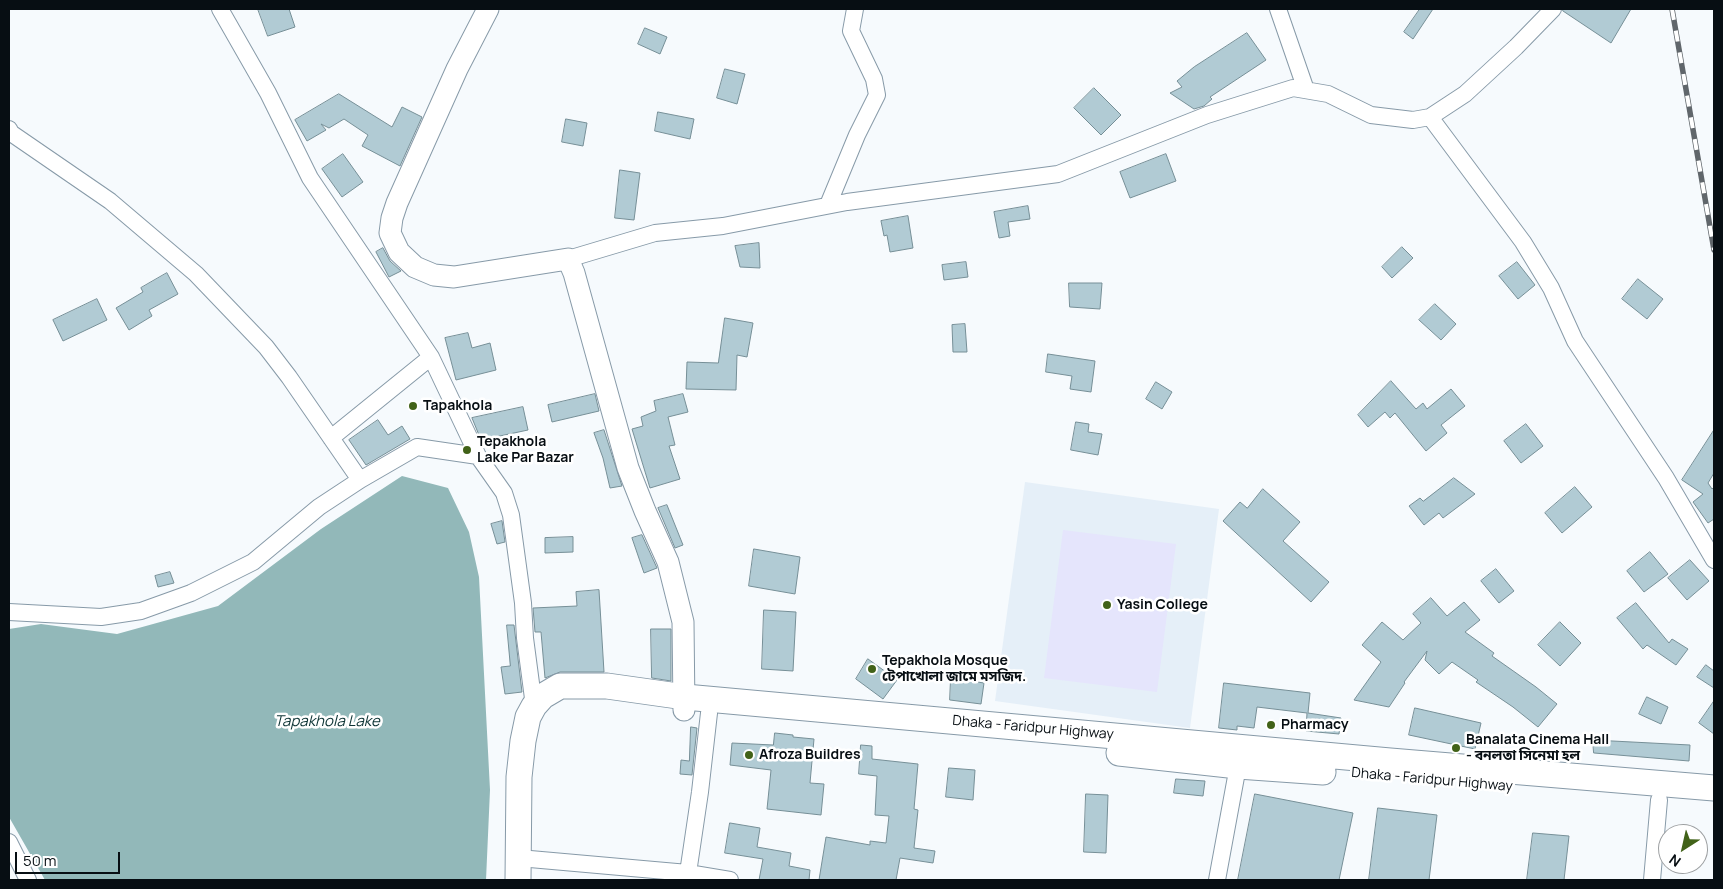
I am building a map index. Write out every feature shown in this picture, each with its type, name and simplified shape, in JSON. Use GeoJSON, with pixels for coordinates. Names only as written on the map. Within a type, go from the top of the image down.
{"type":"FeatureCollection","features":[{"type":"Feature","properties":{"kind":"highway","name":"Dhaka - Faridpur Highway"},"geometry":{"type":"LineString","coordinates":[[518,880],[519,777],[528,717],[534,706],[543,696],[560,686],[607,686],[684,704],[709,713],[845,726],[909,723]]}},
{"type":"Feature","properties":{"kind":"highway","name":"Dhaka - Faridpur Highway"},"geometry":{"type":"LineString","coordinates":[[530,870],[531,778],[535,743],[547,714],[563,700],[607,698],[684,704],[909,723],[1237,756],[1390,769],[1714,788]]}},
{"type":"Feature","properties":{"kind":"highway","name":"Dhaka - Faridpur Highway"},"geometry":{"type":"LineString","coordinates":[[1390,769],[1659,800],[1714,804]]}},
{"type":"Feature","properties":{"kind":"main road"},"geometry":{"type":"LineString","coordinates":[[488,9],[457,69],[397,203],[390,233],[399,252],[415,267],[434,276],[454,277],[568,259],[574,273],[628,468],[668,562],[683,622],[684,704]]}},
{"type":"Feature","properties":{"kind":"street"},"geometry":{"type":"LineString","coordinates":[[220,9],[268,92],[310,178],[431,357],[478,456],[504,493],[511,515],[534,706]]}},
{"type":"Feature","properties":{"kind":"street"},"geometry":{"type":"LineString","coordinates":[[828,206],[857,135],[877,95],[874,79],[851,31],[855,9]]}},
{"type":"Feature","properties":{"kind":"street"},"geometry":{"type":"LineString","coordinates":[[1278,9],[1306,90]]}},
{"type":"Feature","properties":{"kind":"street"},"geometry":{"type":"LineString","coordinates":[[568,259],[655,233],[723,226],[828,206],[1058,174],[1207,115],[1293,88],[1328,94],[1371,115],[1413,120],[1430,117],[1465,94],[1516,47],[1553,9]]}},
{"type":"Feature","properties":{"kind":"street"},"geometry":{"type":"LineString","coordinates":[[1430,117],[1523,242],[1551,288],[1575,341],[1666,478],[1714,560]]}},
{"type":"Feature","properties":{"kind":"street"},"geometry":{"type":"LineString","coordinates":[[9,130],[11,134],[110,201],[196,274],[266,347],[360,480]]}},
{"type":"Feature","properties":{"kind":"street"},"geometry":{"type":"LineString","coordinates":[[331,438],[384,393],[431,357]]}},
{"type":"Feature","properties":{"kind":"street"},"geometry":{"type":"LineString","coordinates":[[9,612],[101,617],[141,611],[191,593],[253,562],[319,507],[360,480],[418,447],[478,456]]}},
{"type":"Feature","properties":{"kind":"street"},"geometry":{"type":"LineString","coordinates":[[688,873],[709,713]]}},
{"type":"Feature","properties":{"kind":"street"},"geometry":{"type":"LineString","coordinates":[[1217,880],[1237,756]]}},
{"type":"Feature","properties":{"kind":"street"},"geometry":{"type":"LineString","coordinates":[[1652,880],[1659,800]]}},
{"type":"Feature","properties":{"kind":"street"},"geometry":{"type":"LineString","coordinates":[[9,842],[28,880]]}},
{"type":"Feature","properties":{"kind":"street"},"geometry":{"type":"LineString","coordinates":[[530,870],[688,873],[730,880]]}},
{"type":"Feature","properties":{"kind":"shaded area","name":"Yasin College"},"geometry":{"type":"Polygon","coordinates":[[[1025,482],[1219,509],[1190,728],[995,701],[1025,482]]]}},
{"type":"Feature","properties":{"kind":"shaded area"},"geometry":{"type":"Polygon","coordinates":[[[1063,530],[1176,544],[1157,692],[1044,678],[1063,530]]]}},
{"type":"Feature","properties":{"kind":"water","name":"Tapakhola Lake"},"geometry":{"type":"Polygon","coordinates":[[[402,476],[448,488],[469,532],[479,577],[490,790],[486,880],[45,880],[9,817],[9,629],[41,624],[117,634],[218,606],[321,529],[402,476]]]}},
{"type":"Feature","properties":{"kind":"building"},"geometry":{"type":"Polygon","coordinates":[[[258,9],[289,9],[295,27],[268,36],[258,9]]]}},
{"type":"Feature","properties":{"kind":"building"},"geometry":{"type":"Polygon","coordinates":[[[1420,9],[1433,9],[1413,39],[1404,32],[1420,9]]]}},
{"type":"Feature","properties":{"kind":"building"},"geometry":{"type":"Polygon","coordinates":[[[1563,9],[1631,9],[1611,43],[1563,11],[1563,9]]]}},
{"type":"Feature","properties":{"kind":"building"},"geometry":{"type":"Polygon","coordinates":[[[645,28],[667,37],[660,54],[638,44],[645,28]]]}},
{"type":"Feature","properties":{"kind":"building"},"geometry":{"type":"Polygon","coordinates":[[[1247,33],[1266,60],[1210,97],[1212,99],[1204,106],[1194,109],[1170,93],[1182,87],[1177,81],[1194,67],[1247,33]]]}},
{"type":"Feature","properties":{"kind":"building"},"geometry":{"type":"Polygon","coordinates":[[[725,69],[745,74],[737,104],[717,98],[725,69]]]}},
{"type":"Feature","properties":{"kind":"building"},"geometry":{"type":"Polygon","coordinates":[[[1094,88],[1121,115],[1101,135],[1074,108],[1094,88]]]}},
{"type":"Feature","properties":{"kind":"building"},"geometry":{"type":"Polygon","coordinates":[[[339,94],[392,127],[402,107],[422,117],[400,166],[362,146],[368,135],[344,119],[329,128],[321,124],[326,130],[307,141],[295,120],[339,94]]]}},
{"type":"Feature","properties":{"kind":"building"},"geometry":{"type":"Polygon","coordinates":[[[658,112],[694,119],[690,139],[655,131],[658,112]]]}},
{"type":"Feature","properties":{"kind":"building"},"geometry":{"type":"Polygon","coordinates":[[[566,119],[587,123],[583,146],[562,142],[566,119]]]}},
{"type":"Feature","properties":{"kind":"building"},"geometry":{"type":"Polygon","coordinates":[[[343,154],[363,182],[342,197],[322,169],[343,154]]]}},
{"type":"Feature","properties":{"kind":"building"},"geometry":{"type":"Polygon","coordinates":[[[1166,154],[1176,181],[1130,198],[1120,172],[1166,154]]]}},
{"type":"Feature","properties":{"kind":"building"},"geometry":{"type":"Polygon","coordinates":[[[620,170],[640,173],[634,220],[615,218],[620,170]]]}},
{"type":"Feature","properties":{"kind":"building"},"geometry":{"type":"Polygon","coordinates":[[[1028,206],[1030,219],[1008,222],[1010,236],[999,238],[994,212],[1028,206]]]}},
{"type":"Feature","properties":{"kind":"building"},"geometry":{"type":"Polygon","coordinates":[[[908,216],[913,248],[890,252],[887,235],[884,236],[881,221],[908,216]]]}},
{"type":"Feature","properties":{"kind":"building"},"geometry":{"type":"Polygon","coordinates":[[[759,243],[760,268],[740,267],[735,246],[759,243]]]}},
{"type":"Feature","properties":{"kind":"building"},"geometry":{"type":"Polygon","coordinates":[[[1402,247],[1413,258],[1392,278],[1382,267],[1402,247]]]}},
{"type":"Feature","properties":{"kind":"building"},"geometry":{"type":"Polygon","coordinates":[[[383,248],[390,261],[401,271],[389,277],[376,252],[383,248]]]}},
{"type":"Feature","properties":{"kind":"building"},"geometry":{"type":"Polygon","coordinates":[[[966,262],[968,277],[944,280],[942,265],[966,262]]]}},
{"type":"Feature","properties":{"kind":"building"},"geometry":{"type":"Polygon","coordinates":[[[1517,262],[1535,285],[1518,299],[1499,276],[1517,262]]]}},
{"type":"Feature","properties":{"kind":"building"},"geometry":{"type":"Polygon","coordinates":[[[167,273],[178,294],[149,310],[152,316],[129,330],[116,308],[143,292],[141,288],[167,273]]]}},
{"type":"Feature","properties":{"kind":"building"},"geometry":{"type":"Polygon","coordinates":[[[1638,279],[1663,299],[1647,319],[1622,299],[1638,279]]]}},
{"type":"Feature","properties":{"kind":"building"},"geometry":{"type":"Polygon","coordinates":[[[1069,283],[1102,283],[1100,309],[1070,307],[1069,283]]]}},
{"type":"Feature","properties":{"kind":"building"},"geometry":{"type":"Polygon","coordinates":[[[97,299],[107,320],[63,341],[53,320],[97,299]]]}},
{"type":"Feature","properties":{"kind":"building"},"geometry":{"type":"Polygon","coordinates":[[[1435,304],[1456,324],[1441,340],[1419,320],[1435,304]]]}},
{"type":"Feature","properties":{"kind":"building"},"geometry":{"type":"Polygon","coordinates":[[[725,318],[753,323],[747,357],[737,355],[736,390],[686,389],[687,362],[718,363],[725,318]]]}},
{"type":"Feature","properties":{"kind":"building"},"geometry":{"type":"Polygon","coordinates":[[[965,324],[967,352],[953,352],[952,325],[965,324]]]}},
{"type":"Feature","properties":{"kind":"building"},"geometry":{"type":"Polygon","coordinates":[[[468,333],[472,348],[490,343],[496,370],[456,380],[445,338],[468,333]]]}},
{"type":"Feature","properties":{"kind":"building"},"geometry":{"type":"Polygon","coordinates":[[[1048,354],[1095,361],[1091,392],[1070,389],[1072,376],[1046,372],[1048,354]]]}},
{"type":"Feature","properties":{"kind":"building"},"geometry":{"type":"Polygon","coordinates":[[[1391,381],[1416,409],[1423,403],[1427,409],[1451,389],[1465,406],[1441,425],[1447,433],[1426,451],[1395,413],[1390,418],[1385,412],[1368,427],[1358,415],[1391,381]]]}},
{"type":"Feature","properties":{"kind":"building"},"geometry":{"type":"Polygon","coordinates":[[[1156,382],[1172,392],[1162,409],[1146,399],[1156,382]]]}},
{"type":"Feature","properties":{"kind":"building"},"geometry":{"type":"Polygon","coordinates":[[[595,394],[599,411],[552,422],[548,405],[595,394]]]}},
{"type":"Feature","properties":{"kind":"building"},"geometry":{"type":"Polygon","coordinates":[[[683,394],[688,412],[668,417],[675,445],[669,446],[680,479],[650,488],[632,429],[643,426],[641,417],[656,411],[654,401],[683,394]]]}},
{"type":"Feature","properties":{"kind":"building"},"geometry":{"type":"Polygon","coordinates":[[[523,407],[528,430],[481,440],[472,418],[523,407]]]}},
{"type":"Feature","properties":{"kind":"building"},"geometry":{"type":"Polygon","coordinates":[[[378,420],[388,435],[402,426],[410,439],[366,465],[349,440],[378,420]]]}},
{"type":"Feature","properties":{"kind":"building"},"geometry":{"type":"Polygon","coordinates":[[[1076,422],[1089,424],[1088,432],[1102,434],[1098,455],[1071,450],[1076,422]]]}},
{"type":"Feature","properties":{"kind":"building"},"geometry":{"type":"Polygon","coordinates":[[[1526,424],[1543,446],[1521,463],[1504,441],[1526,424]]]}},
{"type":"Feature","properties":{"kind":"building"},"geometry":{"type":"Polygon","coordinates":[[[604,430],[622,486],[610,488],[603,458],[594,433],[604,430]]]}},
{"type":"Feature","properties":{"kind":"building"},"geometry":{"type":"Polygon","coordinates":[[[1714,430],[1714,473],[1708,483],[1712,489],[1714,487],[1714,519],[1708,523],[1693,502],[1703,494],[1682,480],[1714,430]]]}},
{"type":"Feature","properties":{"kind":"building"},"geometry":{"type":"Polygon","coordinates":[[[1454,478],[1475,494],[1443,518],[1439,513],[1424,525],[1409,506],[1420,498],[1423,501],[1454,478]]]}},
{"type":"Feature","properties":{"kind":"building"},"geometry":{"type":"Polygon","coordinates":[[[1575,487],[1592,507],[1562,533],[1545,513],[1575,487]]]}},
{"type":"Feature","properties":{"kind":"building"},"geometry":{"type":"Polygon","coordinates":[[[1263,489],[1300,522],[1283,541],[1329,582],[1311,602],[1223,521],[1240,502],[1247,508],[1263,489]]]}},
{"type":"Feature","properties":{"kind":"building"},"geometry":{"type":"Polygon","coordinates":[[[667,505],[683,545],[675,548],[658,508],[667,505]]]}},
{"type":"Feature","properties":{"kind":"building"},"geometry":{"type":"Polygon","coordinates":[[[502,521],[505,542],[497,544],[491,524],[502,521]]]}},
{"type":"Feature","properties":{"kind":"building"},"geometry":{"type":"Polygon","coordinates":[[[642,535],[657,568],[644,573],[632,538],[642,535]]]}},
{"type":"Feature","properties":{"kind":"building"},"geometry":{"type":"Polygon","coordinates":[[[573,537],[573,552],[545,553],[545,538],[573,537]]]}},
{"type":"Feature","properties":{"kind":"building"},"geometry":{"type":"Polygon","coordinates":[[[754,549],[800,557],[795,594],[749,586],[754,549]]]}},
{"type":"Feature","properties":{"kind":"building"},"geometry":{"type":"Polygon","coordinates":[[[1650,552],[1668,574],[1644,592],[1627,571],[1650,552]]]}},
{"type":"Feature","properties":{"kind":"building"},"geometry":{"type":"Polygon","coordinates":[[[1690,560],[1709,581],[1687,600],[1668,578],[1690,560]]]}},
{"type":"Feature","properties":{"kind":"building"},"geometry":{"type":"Polygon","coordinates":[[[1496,569],[1514,591],[1499,603],[1481,581],[1496,569]]]}},
{"type":"Feature","properties":{"kind":"building"},"geometry":{"type":"Polygon","coordinates":[[[170,572],[174,583],[158,587],[155,576],[170,572]]]}},
{"type":"Feature","properties":{"kind":"building"},"geometry":{"type":"Polygon","coordinates":[[[599,590],[604,672],[560,672],[545,678],[541,632],[535,632],[533,608],[577,606],[576,592],[599,590]]]}},
{"type":"Feature","properties":{"kind":"building"},"geometry":{"type":"Polygon","coordinates":[[[1431,598],[1447,616],[1464,602],[1480,620],[1465,632],[1494,653],[1492,656],[1557,704],[1538,727],[1452,662],[1439,674],[1425,660],[1427,651],[1404,682],[1389,707],[1354,700],[1381,662],[1362,645],[1382,622],[1403,640],[1421,623],[1413,614],[1431,598]]]}},
{"type":"Feature","properties":{"kind":"building"},"geometry":{"type":"Polygon","coordinates":[[[1636,603],[1669,643],[1672,639],[1688,649],[1676,665],[1647,645],[1643,649],[1617,618],[1636,603]]]}},
{"type":"Feature","properties":{"kind":"building"},"geometry":{"type":"Polygon","coordinates":[[[764,610],[796,612],[793,671],[762,669],[764,610]]]}},
{"type":"Feature","properties":{"kind":"building"},"geometry":{"type":"Polygon","coordinates":[[[1560,622],[1581,643],[1560,666],[1538,645],[1560,622]]]}},
{"type":"Feature","properties":{"kind":"building"},"geometry":{"type":"Polygon","coordinates":[[[507,625],[514,625],[522,692],[505,694],[501,667],[510,666],[507,625]]]}},
{"type":"Feature","properties":{"kind":"building"},"geometry":{"type":"Polygon","coordinates":[[[651,629],[671,629],[671,681],[652,678],[651,629]]]}},
{"type":"Feature","properties":{"kind":"building","name":"Tepakhola Mosque টেপাখোলা জামে মসজিদ."},"geometry":{"type":"Polygon","coordinates":[[[868,659],[897,680],[883,699],[856,679],[868,659]]]}},
{"type":"Feature","properties":{"kind":"building"},"geometry":{"type":"Polygon","coordinates":[[[1706,665],[1714,671],[1714,688],[1697,677],[1706,665]]]}},
{"type":"Feature","properties":{"kind":"building"},"geometry":{"type":"Polygon","coordinates":[[[951,678],[984,683],[981,704],[950,700],[951,678]]]}},
{"type":"Feature","properties":{"kind":"building"},"geometry":{"type":"Polygon","coordinates":[[[1224,683],[1310,693],[1308,713],[1341,718],[1339,734],[1306,731],[1307,713],[1257,707],[1254,728],[1237,726],[1237,730],[1219,728],[1224,683]]]}},
{"type":"Feature","properties":{"kind":"building"},"geometry":{"type":"Polygon","coordinates":[[[1647,697],[1668,707],[1661,724],[1639,714],[1647,697]]]}},
{"type":"Feature","properties":{"kind":"building"},"geometry":{"type":"Polygon","coordinates":[[[1714,701],[1714,734],[1699,723],[1714,701]]]}},
{"type":"Feature","properties":{"kind":"building"},"geometry":{"type":"Polygon","coordinates":[[[1415,708],[1481,723],[1475,749],[1409,735],[1415,708]]]}},
{"type":"Feature","properties":{"kind":"building"},"geometry":{"type":"Polygon","coordinates":[[[691,727],[697,728],[692,775],[680,774],[681,760],[689,761],[691,727]]]}},
{"type":"Feature","properties":{"kind":"building"},"geometry":{"type":"Polygon","coordinates":[[[775,733],[814,739],[810,783],[824,784],[821,815],[767,809],[771,770],[730,765],[732,743],[773,745],[775,733]]]}},
{"type":"Feature","properties":{"kind":"building"},"geometry":{"type":"Polygon","coordinates":[[[1593,740],[1690,745],[1689,761],[1594,753],[1593,740]]]}},
{"type":"Feature","properties":{"kind":"building"},"geometry":{"type":"Polygon","coordinates":[[[861,745],[872,746],[872,759],[918,764],[914,809],[918,810],[914,848],[935,851],[933,863],[900,858],[896,880],[819,880],[826,837],[870,845],[870,841],[886,843],[889,816],[875,815],[877,776],[859,774],[861,745]]]}},
{"type":"Feature","properties":{"kind":"building"},"geometry":{"type":"Polygon","coordinates":[[[949,768],[975,770],[973,800],[946,797],[949,768]]]}},
{"type":"Feature","properties":{"kind":"building"},"geometry":{"type":"Polygon","coordinates":[[[1176,779],[1205,781],[1203,796],[1174,793],[1176,779]]]}},
{"type":"Feature","properties":{"kind":"building"},"geometry":{"type":"Polygon","coordinates":[[[1086,794],[1108,795],[1106,853],[1084,852],[1086,794]]]}},
{"type":"Feature","properties":{"kind":"building"},"geometry":{"type":"Polygon","coordinates":[[[1255,794],[1353,813],[1339,880],[1238,880],[1255,794]]]}},
{"type":"Feature","properties":{"kind":"building"},"geometry":{"type":"Polygon","coordinates":[[[1378,808],[1437,815],[1429,880],[1369,880],[1378,808]]]}},
{"type":"Feature","properties":{"kind":"building"},"geometry":{"type":"Polygon","coordinates":[[[730,823],[760,828],[757,847],[791,853],[789,866],[810,870],[809,880],[759,880],[763,859],[725,853],[730,823]]]}},
{"type":"Feature","properties":{"kind":"building"},"geometry":{"type":"Polygon","coordinates":[[[1533,833],[1569,836],[1564,880],[1527,880],[1533,833]]]}},
{"type":"Feature","properties":{"kind":"railway"},"geometry":{"type":"LineString","coordinates":[[1672,9],[1714,250]]}},
{"type":"Feature","properties":{"kind":"place","name":"Tapakhola"},"geometry":{"type":"Point","coordinates":[413,406]}},
{"type":"Feature","properties":{"kind":"place","name":"Tepakhola Lake Par Bazar"},"geometry":{"type":"Point","coordinates":[467,450]}},
{"type":"Feature","properties":{"kind":"place","name":"Yasin College"},"geometry":{"type":"Point","coordinates":[1107,605]}},
{"type":"Feature","properties":{"kind":"place","name":"Tepakhola Mosque টেপাখোলা জামে মসজিদ."},"geometry":{"type":"Point","coordinates":[872,669]}},
{"type":"Feature","properties":{"kind":"place","name":"Pharmacy"},"geometry":{"type":"Point","coordinates":[1271,725]}},
{"type":"Feature","properties":{"kind":"place","name":"Banalata Cinema Hall - বনলতা সিনেমা হল"},"geometry":{"type":"Point","coordinates":[1456,748]}},
{"type":"Feature","properties":{"kind":"place","name":"Afroza Buildres"},"geometry":{"type":"Point","coordinates":[749,755]}}]}
